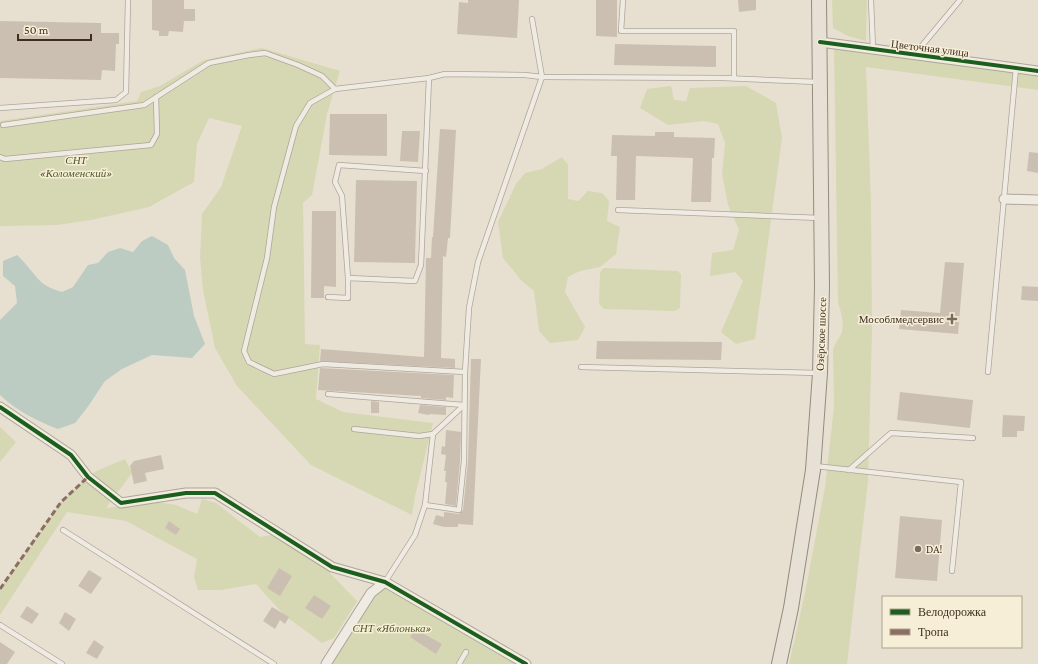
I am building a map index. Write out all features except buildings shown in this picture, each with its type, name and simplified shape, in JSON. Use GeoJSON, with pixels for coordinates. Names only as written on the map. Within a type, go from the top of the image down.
{"type":"FeatureCollection","features":[{"type":"Feature","properties":{"kind":"main road","name":"Озёрское шоссе"},"geometry":{"type":"LineString","coordinates":[[779,664],[792,604],[813,466],[820,373],[822,218],[819,0]]}},
{"type":"Feature","properties":{"kind":"street","name":"Цветочная улица"},"geometry":{"type":"LineString","coordinates":[[820,42],[1038,71]]}},
{"type":"Feature","properties":{"kind":"street"},"geometry":{"type":"LineString","coordinates":[[1004,199],[1038,200]]}},
{"type":"Feature","properties":{"kind":"street"},"geometry":{"type":"LineString","coordinates":[[0,407],[71,455],[88,477],[121,503],[186,493],[215,493],[332,567],[384,582],[526,664]]}},
{"type":"Feature","properties":{"kind":"street"},"geometry":{"type":"LineString","coordinates":[[326,664],[370,593],[384,582]]}},
{"type":"Feature","properties":{"kind":"lane"},"geometry":{"type":"LineString","coordinates":[[0,108],[116,100],[126,92],[128,0]]}},
{"type":"Feature","properties":{"kind":"lane"},"geometry":{"type":"LineString","coordinates":[[623,0],[621,30],[734,31],[734,78]]}},
{"type":"Feature","properties":{"kind":"lane"},"geometry":{"type":"LineString","coordinates":[[870,0],[873,49]]}},
{"type":"Feature","properties":{"kind":"lane"},"geometry":{"type":"LineString","coordinates":[[915,54],[960,0]]}},
{"type":"Feature","properties":{"kind":"lane"},"geometry":{"type":"LineString","coordinates":[[425,505],[459,510],[464,461],[465,372],[469,308],[478,262],[542,77],[532,19]]}},
{"type":"Feature","properties":{"kind":"lane"},"geometry":{"type":"LineString","coordinates":[[3,125],[144,105],[209,63],[249,55],[265,54],[298,65],[322,76],[335,89]]}},
{"type":"Feature","properties":{"kind":"lane"},"geometry":{"type":"LineString","coordinates":[[988,372],[1016,68]]}},
{"type":"Feature","properties":{"kind":"lane"},"geometry":{"type":"LineString","coordinates":[[465,372],[323,364],[274,374],[249,362],[244,351],[267,258],[274,207],[296,126],[310,102],[335,89],[429,78],[445,74],[525,75],[542,77],[734,78],[820,82]]}},
{"type":"Feature","properties":{"kind":"lane"},"geometry":{"type":"LineString","coordinates":[[348,278],[415,281],[421,265],[429,78]]}},
{"type":"Feature","properties":{"kind":"lane"},"geometry":{"type":"LineString","coordinates":[[0,157],[6,159],[150,145],[157,134],[156,97]]}},
{"type":"Feature","properties":{"kind":"lane"},"geometry":{"type":"LineString","coordinates":[[328,297],[348,298],[342,196],[335,182],[339,165],[426,171]]}},
{"type":"Feature","properties":{"kind":"lane"},"geometry":{"type":"LineString","coordinates":[[618,210],[822,218]]}},
{"type":"Feature","properties":{"kind":"lane"},"geometry":{"type":"LineString","coordinates":[[581,367],[820,373]]}},
{"type":"Feature","properties":{"kind":"lane"},"geometry":{"type":"LineString","coordinates":[[328,394],[464,405]]}},
{"type":"Feature","properties":{"kind":"lane"},"geometry":{"type":"LineString","coordinates":[[354,429],[419,436],[433,434],[464,405]]}},
{"type":"Feature","properties":{"kind":"lane"},"geometry":{"type":"LineString","coordinates":[[849,470],[890,433],[974,438]]}},
{"type":"Feature","properties":{"kind":"lane"},"geometry":{"type":"LineString","coordinates":[[384,582],[415,535],[425,505],[433,434]]}},
{"type":"Feature","properties":{"kind":"lane"},"geometry":{"type":"LineString","coordinates":[[813,466],[961,482],[952,571]]}},
{"type":"Feature","properties":{"kind":"lane"},"geometry":{"type":"LineString","coordinates":[[63,530],[274,664]]}},
{"type":"Feature","properties":{"kind":"lane"},"geometry":{"type":"LineString","coordinates":[[0,625],[62,664]]}},
{"type":"Feature","properties":{"kind":"lane"},"geometry":{"type":"LineString","coordinates":[[459,664],[466,652]]}},
{"type":"Feature","properties":{"kind":"green space"},"geometry":{"type":"Polygon","coordinates":[[[832,0],[867,0],[866,41],[848,36],[833,28],[832,0]]]}},
{"type":"Feature","properties":{"kind":"green space","name":"СНТ «Коломенский»"},"geometry":{"type":"Polygon","coordinates":[[[262,48],[340,71],[327,114],[312,195],[303,203],[305,344],[320,345],[316,399],[343,412],[433,423],[415,496],[412,515],[311,465],[237,386],[215,348],[203,290],[200,258],[202,214],[221,187],[242,126],[209,118],[197,144],[194,182],[149,207],[91,220],[57,225],[0,226],[0,121],[137,101],[141,92],[160,86],[204,60],[262,48]]]}},
{"type":"Feature","properties":{"kind":"green space"},"geometry":{"type":"Polygon","coordinates":[[[834,48],[1038,75],[1038,90],[866,67],[871,203],[872,333],[868,481],[847,664],[789,664],[805,593],[825,487],[834,407],[833,349],[843,328],[838,303],[834,48]]]}},
{"type":"Feature","properties":{"kind":"green space"},"geometry":{"type":"Polygon","coordinates":[[[671,86],[674,100],[686,101],[690,88],[746,86],[776,103],[782,138],[755,339],[736,344],[721,332],[743,281],[735,272],[710,276],[712,253],[733,250],[739,230],[728,205],[722,174],[725,143],[718,124],[703,121],[668,125],[640,108],[647,89],[671,86]]]}},
{"type":"Feature","properties":{"kind":"green space"},"geometry":{"type":"Polygon","coordinates":[[[562,157],[568,165],[568,199],[578,201],[588,191],[602,193],[609,201],[607,221],[620,227],[616,254],[600,267],[580,271],[568,277],[565,292],[585,327],[578,340],[550,343],[539,331],[534,291],[522,281],[503,258],[498,222],[516,184],[525,173],[542,169],[562,157]]]}},
{"type":"Feature","properties":{"kind":"green space"},"geometry":{"type":"Polygon","coordinates":[[[602,269],[677,271],[681,274],[680,308],[675,311],[604,309],[599,304],[600,273],[602,269]]]}},
{"type":"Feature","properties":{"kind":"green space"},"geometry":{"type":"Polygon","coordinates":[[[0,427],[16,442],[0,462],[0,427]]]}},
{"type":"Feature","properties":{"kind":"green space"},"geometry":{"type":"Polygon","coordinates":[[[125,459],[132,473],[106,508],[157,502],[176,505],[197,514],[202,499],[216,503],[260,537],[272,535],[324,567],[357,601],[334,638],[322,643],[284,615],[256,584],[221,590],[198,590],[194,577],[197,559],[126,521],[67,512],[0,615],[0,589],[61,502],[96,471],[125,459]]]}},
{"type":"Feature","properties":{"kind":"green space","name":"СНТ «Яблонька»"},"geometry":{"type":"Polygon","coordinates":[[[385,582],[526,664],[326,664],[385,582]]]}},
{"type":"Feature","properties":{"kind":"shaded area"},"geometry":{"type":"Polygon","coordinates":[[[152,236],[168,245],[174,258],[185,270],[194,316],[205,344],[192,358],[152,355],[122,369],[105,381],[75,423],[58,429],[42,423],[28,415],[13,406],[0,395],[0,320],[17,303],[15,286],[3,276],[3,261],[17,255],[41,282],[62,292],[73,287],[88,265],[98,263],[108,252],[120,248],[133,252],[142,241],[152,236]]]}},
{"type":"Feature","properties":{"kind":"marked path"},"geometry":{"type":"LineString","coordinates":[[0,589],[61,502],[88,477]]}},
{"type":"Feature","properties":{"kind":"cycle path"},"geometry":{"type":"LineString","coordinates":[[820,42],[1038,71]]}},
{"type":"Feature","properties":{"kind":"cycle path"},"geometry":{"type":"LineString","coordinates":[[0,407],[71,455],[88,477],[121,503],[186,493],[215,493],[332,567],[385,582],[526,664]]}},
{"type":"Feature","properties":{"kind":"place","name":"Мособлмедсервис"},"geometry":{"type":"Point","coordinates":[952,319]}},
{"type":"Feature","properties":{"kind":"place","name":"DA!"},"geometry":{"type":"Point","coordinates":[918,549]}}]}
